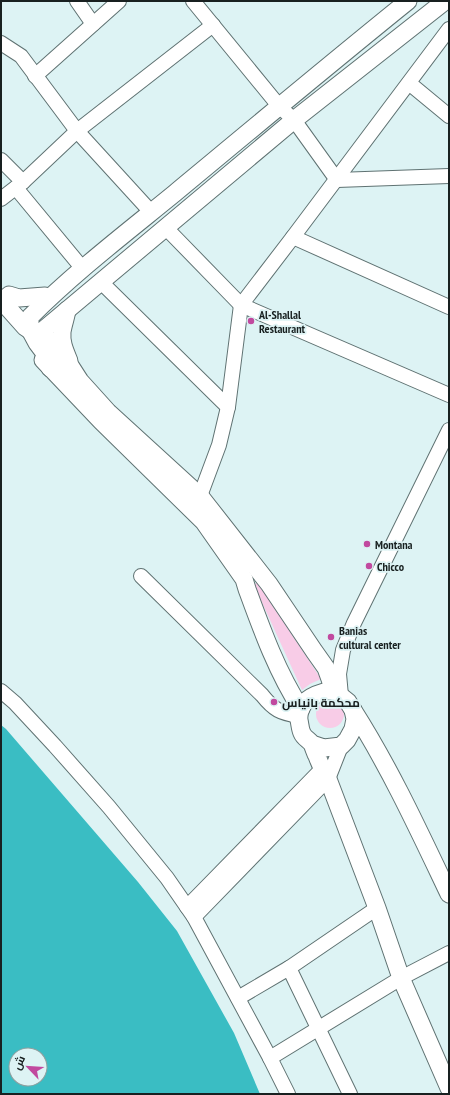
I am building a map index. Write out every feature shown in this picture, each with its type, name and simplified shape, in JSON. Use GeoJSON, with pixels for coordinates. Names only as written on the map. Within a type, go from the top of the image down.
{"type":"FeatureCollection","features":[{"type":"Feature","properties":{"kind":"main road"},"geometry":{"type":"LineString","coordinates":[[50,368],[46,355],[37,343],[34,326],[50,297],[279,106],[408,1]]}},
{"type":"Feature","properties":{"kind":"main road"},"geometry":{"type":"LineString","coordinates":[[34,326],[67,310],[294,120],[445,1]]}},
{"type":"Feature","properties":{"kind":"main road"},"geometry":{"type":"LineString","coordinates":[[3,297],[50,297]]}},
{"type":"Feature","properties":{"kind":"main road"},"geometry":{"type":"LineString","coordinates":[[3,297],[34,326],[71,366]]}},
{"type":"Feature","properties":{"kind":"main road"},"geometry":{"type":"LineString","coordinates":[[3,297],[15,328],[100,422],[204,522],[250,574],[269,584],[326,668],[337,693],[348,702],[371,738],[391,774],[449,894]]}},
{"type":"Feature","properties":{"kind":"main road"},"geometry":{"type":"LineString","coordinates":[[67,310],[62,331],[62,340],[71,366],[80,381],[108,412],[200,496],[250,574],[246,589],[270,650],[300,712],[301,731],[305,738],[312,744],[324,748],[341,746],[347,740],[353,729],[355,719],[353,710]]}},
{"type":"Feature","properties":{"kind":"main road"},"geometry":{"type":"LineString","coordinates":[[300,712],[306,701],[313,695],[322,692],[337,693]]}},
{"type":"Feature","properties":{"kind":"main road"},"geometry":{"type":"LineString","coordinates":[[312,744],[377,908],[401,978],[449,1088]]}},
{"type":"Feature","properties":{"kind":"street"},"geometry":{"type":"LineString","coordinates":[[77,1],[93,24]]}},
{"type":"Feature","properties":{"kind":"street"},"geometry":{"type":"LineString","coordinates":[[35,76],[119,1]]}},
{"type":"Feature","properties":{"kind":"street"},"geometry":{"type":"LineString","coordinates":[[193,1],[279,106],[294,120],[337,180]]}},
{"type":"Feature","properties":{"kind":"street"},"geometry":{"type":"LineString","coordinates":[[1,199],[19,185],[78,131],[213,25]]}},
{"type":"Feature","properties":{"kind":"street"},"geometry":{"type":"LineString","coordinates":[[200,496],[219,446],[228,407],[241,305],[337,180],[449,29]]}},
{"type":"Feature","properties":{"kind":"street"},"geometry":{"type":"LineString","coordinates":[[1,43],[21,56],[78,131],[151,212]]}},
{"type":"Feature","properties":{"kind":"street"},"geometry":{"type":"LineString","coordinates":[[409,83],[449,116]]}},
{"type":"Feature","properties":{"kind":"street"},"geometry":{"type":"LineString","coordinates":[[1,160],[83,269]]}},
{"type":"Feature","properties":{"kind":"street"},"geometry":{"type":"LineString","coordinates":[[337,180],[449,176]]}},
{"type":"Feature","properties":{"kind":"street"},"geometry":{"type":"LineString","coordinates":[[166,228],[241,305],[449,394]]}},
{"type":"Feature","properties":{"kind":"street"},"geometry":{"type":"LineString","coordinates":[[293,237],[449,307]]}},
{"type":"Feature","properties":{"kind":"street"},"geometry":{"type":"LineString","coordinates":[[101,282],[228,407]]}},
{"type":"Feature","properties":{"kind":"street"},"geometry":{"type":"LineString","coordinates":[[337,693],[343,650],[354,623],[449,430]]}},
{"type":"Feature","properties":{"kind":"street"},"geometry":{"type":"LineString","coordinates":[[141,576],[257,690],[270,705],[286,714],[300,712]]}},
{"type":"Feature","properties":{"kind":"street"},"geometry":{"type":"LineString","coordinates":[[1,691],[15,703],[55,746],[109,807],[167,878],[190,912],[238,998],[288,1094]]}},
{"type":"Feature","properties":{"kind":"street"},"geometry":{"type":"LineString","coordinates":[[190,912],[325,774],[341,746]]}},
{"type":"Feature","properties":{"kind":"street"},"geometry":{"type":"LineString","coordinates":[[238,998],[288,968],[377,908]]}},
{"type":"Feature","properties":{"kind":"street"},"geometry":{"type":"LineString","coordinates":[[270,1058],[401,978],[449,953]]}},
{"type":"Feature","properties":{"kind":"street"},"geometry":{"type":"LineString","coordinates":[[288,968],[350,1094]]}},
{"type":"Feature","properties":{"kind":"shaded area"},"geometry":{"type":"Polygon","coordinates":[[[258,583],[321,679],[302,690],[254,585],[258,583]]]}},
{"type":"Feature","properties":{"kind":"shaded area"},"geometry":{"type":"Polygon","coordinates":[[[330,700],[340,704],[344,714],[340,724],[330,728],[320,724],[316,714],[320,704],[330,700]]]}},
{"type":"Feature","properties":{"kind":"water"},"geometry":{"type":"Polygon","coordinates":[[[1,725],[138,882],[177,931],[234,1033],[260,1094],[1,1094],[1,725]]]}},
{"type":"Feature","properties":{"kind":"place","name":"Al-Shallal Restaurant"},"geometry":{"type":"Point","coordinates":[251,321]}},
{"type":"Feature","properties":{"kind":"place","name":"Montana"},"geometry":{"type":"Point","coordinates":[367,544]}},
{"type":"Feature","properties":{"kind":"place","name":"Chicco"},"geometry":{"type":"Point","coordinates":[369,566]}},
{"type":"Feature","properties":{"kind":"place","name":"Banias cultural center"},"geometry":{"type":"Point","coordinates":[331,637]}},
{"type":"Feature","properties":{"kind":"place","name":"محكمة بانياس"},"geometry":{"type":"Point","coordinates":[274,702]}}]}
